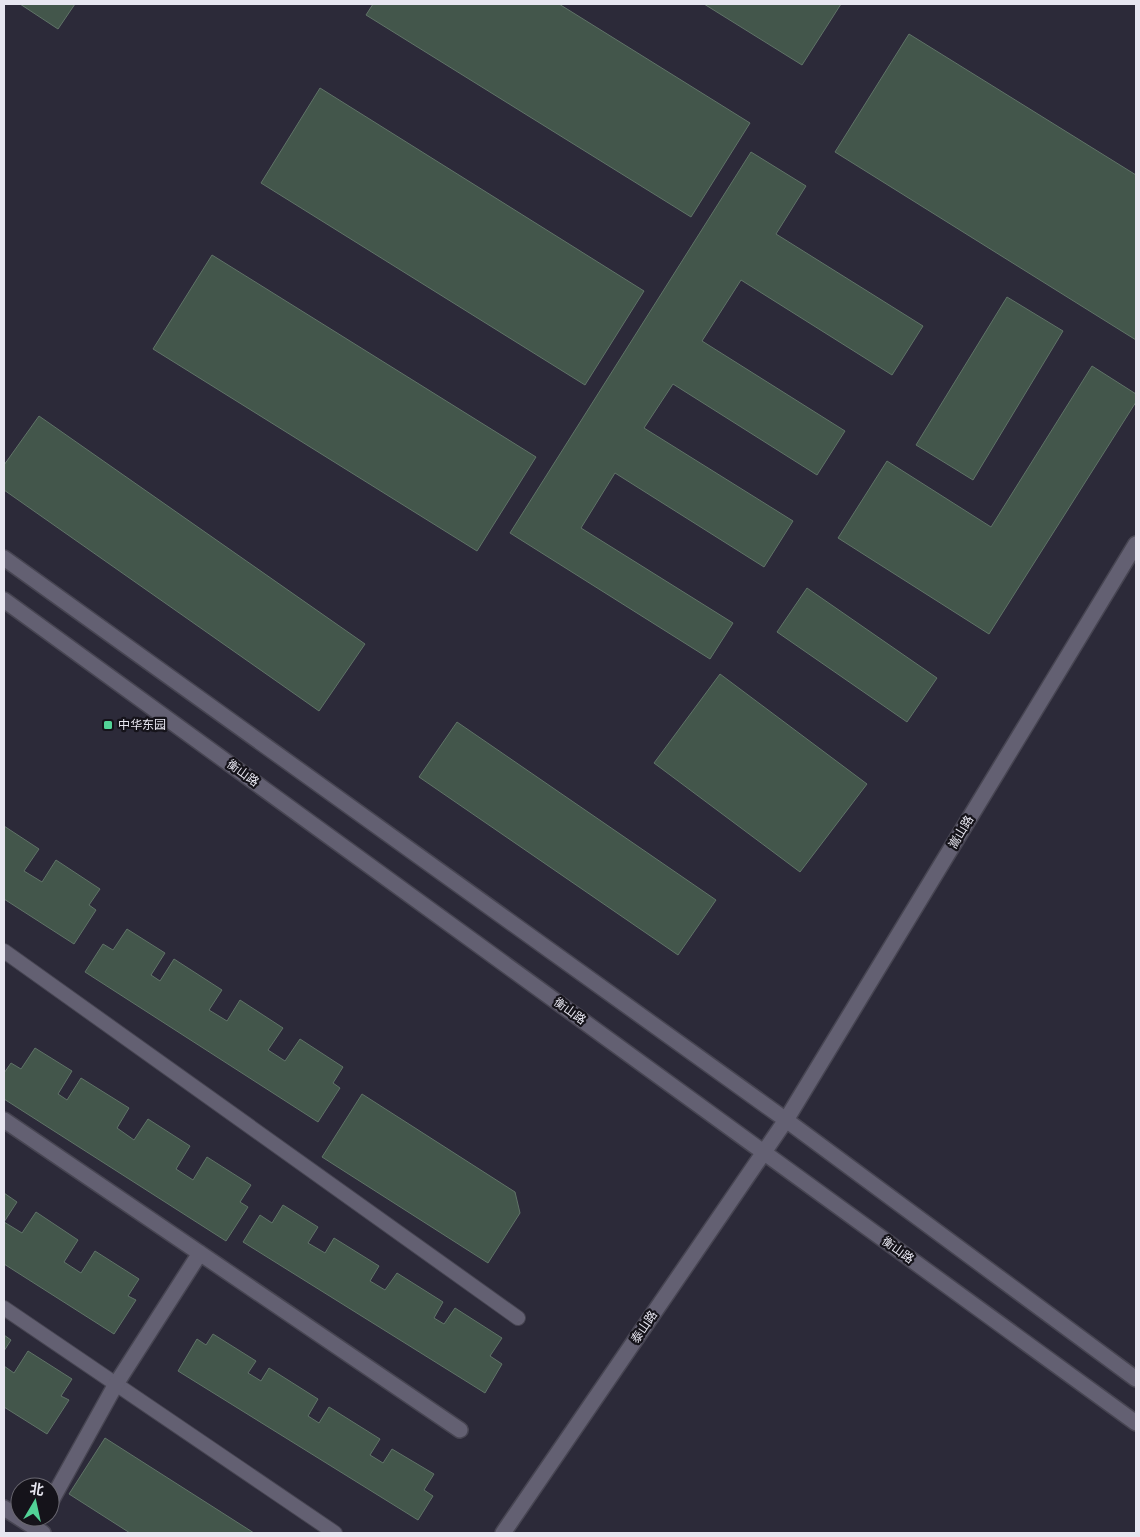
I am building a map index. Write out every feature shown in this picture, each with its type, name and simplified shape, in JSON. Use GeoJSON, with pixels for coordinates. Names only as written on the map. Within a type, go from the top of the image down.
{"type":"FeatureCollection","features":[{"type":"Feature","properties":{"kind":"street","name":"嵩山路"},"geometry":{"type":"LineString","coordinates":[[786,1120],[1136,544]]}},
{"type":"Feature","properties":{"kind":"street"},"geometry":{"type":"LineString","coordinates":[[4,558],[786,1120],[1136,1379]]}},
{"type":"Feature","properties":{"kind":"street","name":"衡山路"},"geometry":{"type":"LineString","coordinates":[[4,600],[1136,1424]]}},
{"type":"Feature","properties":{"kind":"street"},"geometry":{"type":"LineString","coordinates":[[4,1120],[460,1430]]}},
{"type":"Feature","properties":{"kind":"street","name":"泰山路"},"geometry":{"type":"LineString","coordinates":[[502,1533],[786,1120]]}},
{"type":"Feature","properties":{"kind":"street"},"geometry":{"type":"LineString","coordinates":[[60,1485],[116,1384],[200,1253]]}},
{"type":"Feature","properties":{"kind":"street"},"geometry":{"type":"LineString","coordinates":[[4,1508],[39,1528]]}},
{"type":"Feature","properties":{"kind":"lane"},"geometry":{"type":"LineString","coordinates":[[4,951],[518,1318]]}},
{"type":"Feature","properties":{"kind":"lane"},"geometry":{"type":"LineString","coordinates":[[4,1308],[335,1533]]}},
{"type":"Feature","properties":{"kind":"building"},"geometry":{"type":"Polygon","coordinates":[[[20,4],[75,4],[58,29],[20,4]]]}},
{"type":"Feature","properties":{"kind":"building"},"geometry":{"type":"Polygon","coordinates":[[[373,4],[559,4],[750,123],[691,217],[366,15],[373,4]]]}},
{"type":"Feature","properties":{"kind":"building"},"geometry":{"type":"Polygon","coordinates":[[[704,4],[841,4],[802,65],[704,4]]]}},
{"type":"Feature","properties":{"kind":"building"},"geometry":{"type":"Polygon","coordinates":[[[909,34],[1136,175],[1136,340],[835,152],[909,34]]]}},
{"type":"Feature","properties":{"kind":"building"},"geometry":{"type":"Polygon","coordinates":[[[320,88],[644,291],[585,385],[261,183],[320,88]]]}},
{"type":"Feature","properties":{"kind":"building"},"geometry":{"type":"Polygon","coordinates":[[[751,152],[806,186],[776,234],[923,326],[892,375],[741,280],[702,341],[845,431],[817,475],[673,384],[644,428],[793,521],[764,567],[615,473],[581,528],[733,623],[710,659],[510,533],[751,152]]]}},
{"type":"Feature","properties":{"kind":"building"},"geometry":{"type":"Polygon","coordinates":[[[212,255],[536,457],[477,551],[153,349],[212,255]]]}},
{"type":"Feature","properties":{"kind":"building"},"geometry":{"type":"Polygon","coordinates":[[[1007,297],[1063,331],[973,480],[916,445],[1007,297]]]}},
{"type":"Feature","properties":{"kind":"building"},"geometry":{"type":"Polygon","coordinates":[[[1092,366],[1136,394],[1136,402],[989,634],[838,538],[887,461],[991,527],[1092,366]]]}},
{"type":"Feature","properties":{"kind":"building"},"geometry":{"type":"Polygon","coordinates":[[[39,416],[365,644],[319,711],[4,490],[4,465],[39,416]]]}},
{"type":"Feature","properties":{"kind":"building"},"geometry":{"type":"Polygon","coordinates":[[[807,588],[937,678],[907,722],[777,632],[807,588]]]}},
{"type":"Feature","properties":{"kind":"building"},"geometry":{"type":"Polygon","coordinates":[[[720,674],[867,784],[800,872],[654,763],[720,674]]]}},
{"type":"Feature","properties":{"kind":"building"},"geometry":{"type":"Polygon","coordinates":[[[457,722],[716,900],[678,955],[419,777],[457,722]]]}},
{"type":"Feature","properties":{"kind":"building"},"geometry":{"type":"Polygon","coordinates":[[[4,826],[39,849],[24,871],[42,882],[56,860],[100,889],[89,905],[96,910],[74,944],[4,899],[4,826]]]}},
{"type":"Feature","properties":{"kind":"building"},"geometry":{"type":"Polygon","coordinates":[[[127,929],[165,953],[151,975],[160,981],[174,959],[222,990],[209,1010],[227,1021],[240,1000],[283,1028],[268,1050],[285,1061],[300,1039],[343,1067],[333,1083],[340,1088],[318,1122],[85,972],[103,944],[113,950],[127,929]]]}},
{"type":"Feature","properties":{"kind":"building"},"geometry":{"type":"Polygon","coordinates":[[[35,1048],[72,1071],[58,1094],[67,1100],[81,1078],[129,1108],[117,1128],[134,1140],[148,1119],[190,1146],[176,1169],[193,1180],[207,1157],[251,1185],[240,1202],[248,1207],[226,1241],[4,1099],[4,1073],[11,1063],[21,1069],[35,1048]]]}},
{"type":"Feature","properties":{"kind":"building"},"geometry":{"type":"Polygon","coordinates":[[[362,1094],[515,1192],[520,1213],[488,1263],[322,1157],[362,1094]]]}},
{"type":"Feature","properties":{"kind":"building"},"geometry":{"type":"Polygon","coordinates":[[[4,1193],[17,1202],[4,1222],[4,1193]]]}},
{"type":"Feature","properties":{"kind":"building"},"geometry":{"type":"Polygon","coordinates":[[[283,1205],[318,1227],[308,1243],[325,1253],[334,1238],[379,1266],[370,1281],[385,1290],[397,1273],[443,1302],[434,1318],[444,1324],[455,1308],[502,1338],[490,1356],[502,1364],[485,1393],[243,1242],[260,1215],[272,1223],[283,1205]]]}},
{"type":"Feature","properties":{"kind":"building"},"geometry":{"type":"Polygon","coordinates":[[[36,1212],[78,1240],[64,1262],[81,1273],[95,1251],[139,1279],[128,1296],[136,1300],[114,1334],[4,1264],[4,1222],[22,1233],[36,1212]]]}},
{"type":"Feature","properties":{"kind":"building"},"geometry":{"type":"Polygon","coordinates":[[[213,1334],[256,1361],[248,1373],[261,1381],[269,1368],[318,1399],[308,1416],[319,1423],[329,1407],[380,1439],[370,1455],[383,1463],[392,1449],[434,1474],[424,1490],[433,1496],[418,1520],[178,1371],[197,1339],[206,1345],[213,1334]]]}},
{"type":"Feature","properties":{"kind":"building"},"geometry":{"type":"Polygon","coordinates":[[[4,1335],[11,1340],[4,1351],[4,1335]]]}},
{"type":"Feature","properties":{"kind":"building"},"geometry":{"type":"Polygon","coordinates":[[[28,1351],[72,1379],[61,1396],[69,1400],[47,1434],[4,1407],[4,1366],[14,1373],[28,1351]]]}},
{"type":"Feature","properties":{"kind":"building"},"geometry":{"type":"Polygon","coordinates":[[[105,1438],[254,1533],[130,1533],[69,1494],[105,1438]]]}},
{"type":"Feature","properties":{"kind":"place","name":"中华东园"},"geometry":{"type":"Point","coordinates":[108,725]}}]}
